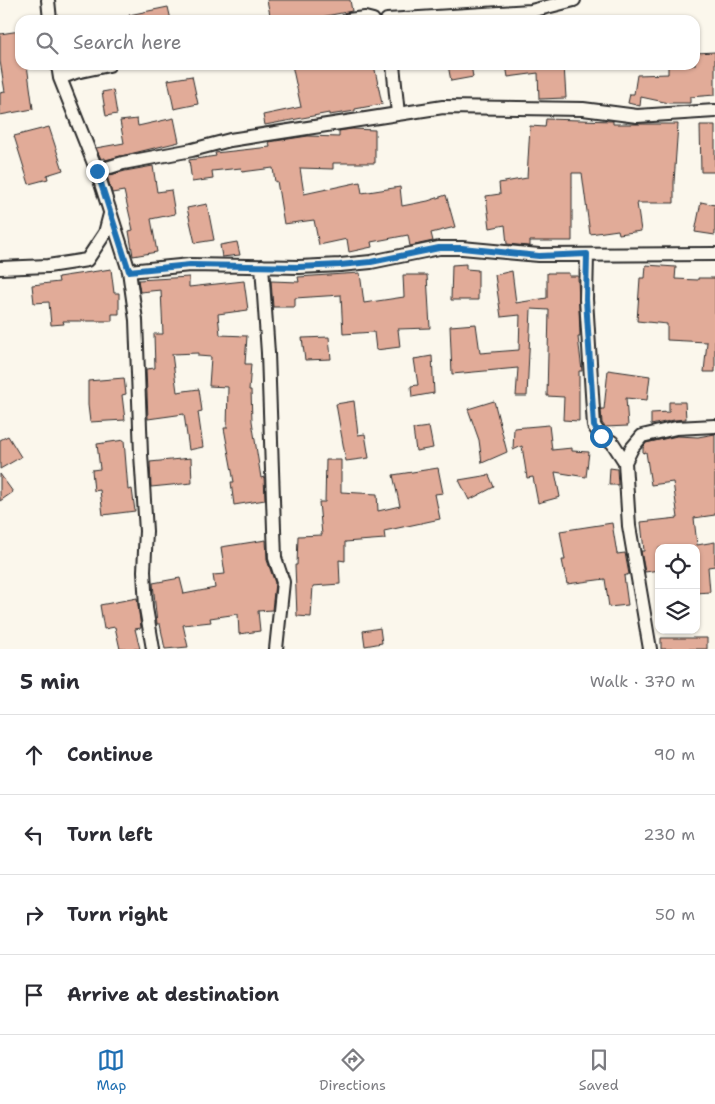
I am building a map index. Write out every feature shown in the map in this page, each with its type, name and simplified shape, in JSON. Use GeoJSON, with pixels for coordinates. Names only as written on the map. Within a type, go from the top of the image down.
{"type":"FeatureCollection","features":[{"type":"Feature","properties":{"kind":"street"},"geometry":{"type":"LineString","coordinates":[[48,0],[50,15]]}},
{"type":"Feature","properties":{"kind":"street"},"geometry":{"type":"LineString","coordinates":[[459,15],[531,10],[574,0]]}},
{"type":"Feature","properties":{"kind":"street"},"geometry":{"type":"LineString","coordinates":[[85,70],[76,72],[59,71],[97,171],[129,271],[136,320],[146,531],[144,571],[146,608],[153,649]]}},
{"type":"Feature","properties":{"kind":"street"},"geometry":{"type":"LineString","coordinates":[[393,70],[398,114]]}},
{"type":"Feature","properties":{"kind":"street"},"geometry":{"type":"LineString","coordinates":[[97,171],[123,163],[192,150],[230,140],[443,107],[583,109],[636,116],[715,111]]}},
{"type":"Feature","properties":{"kind":"street"},"geometry":{"type":"LineString","coordinates":[[0,268],[48,266],[86,260],[105,233],[110,214]]}},
{"type":"Feature","properties":{"kind":"street"},"geometry":{"type":"LineString","coordinates":[[129,271],[190,265],[299,267],[371,262],[439,248],[462,248],[539,256],[715,254]]}},
{"type":"Feature","properties":{"kind":"street"},"geometry":{"type":"LineString","coordinates":[[587,254],[586,299],[594,426],[601,436],[612,442],[625,462],[629,526],[650,649]]}},
{"type":"Feature","properties":{"kind":"street"},"geometry":{"type":"LineString","coordinates":[[262,266],[268,353],[276,558],[283,582],[276,649]]}},
{"type":"Feature","properties":{"kind":"street"},"geometry":{"type":"LineString","coordinates":[[625,462],[637,440],[642,436],[676,428],[715,426]]}},
{"type":"Feature","properties":{"kind":"building"},"geometry":{"type":"Polygon","coordinates":[[[267,0],[350,0],[352,11],[331,15],[270,15],[267,0]]]}},
{"type":"Feature","properties":{"kind":"building"},"geometry":{"type":"Polygon","coordinates":[[[168,7],[170,15],[129,15],[168,7]]]}},
{"type":"Feature","properties":{"kind":"building"},"geometry":{"type":"Polygon","coordinates":[[[15,32],[15,70],[28,70],[33,109],[0,115],[0,93],[5,92],[0,61],[0,34],[15,32]]]}},
{"type":"Feature","properties":{"kind":"building"},"geometry":{"type":"Polygon","coordinates":[[[715,52],[715,95],[690,97],[690,103],[669,103],[641,97],[640,106],[628,103],[630,94],[634,94],[637,75],[668,74],[668,70],[700,70],[700,53],[715,52]]]}},
{"type":"Feature","properties":{"kind":"building"},"geometry":{"type":"Polygon","coordinates":[[[293,70],[375,70],[382,104],[355,109],[355,111],[329,115],[329,113],[265,125],[263,115],[301,107],[293,70]]]}},
{"type":"Feature","properties":{"kind":"building"},"geometry":{"type":"Polygon","coordinates":[[[449,70],[472,70],[473,77],[451,81],[449,70]]]}},
{"type":"Feature","properties":{"kind":"building"},"geometry":{"type":"Polygon","coordinates":[[[507,70],[564,70],[566,98],[539,99],[538,73],[508,77],[507,70]]]}},
{"type":"Feature","properties":{"kind":"building"},"geometry":{"type":"Polygon","coordinates":[[[192,76],[198,104],[174,109],[168,80],[192,76]]]}},
{"type":"Feature","properties":{"kind":"building"},"geometry":{"type":"Polygon","coordinates":[[[113,90],[117,114],[106,116],[102,92],[113,90]]]}},
{"type":"Feature","properties":{"kind":"building"},"geometry":{"type":"Polygon","coordinates":[[[174,118],[179,142],[105,160],[105,158],[101,159],[96,148],[124,143],[120,121],[137,119],[138,126],[174,118]]]}},
{"type":"Feature","properties":{"kind":"building"},"geometry":{"type":"Polygon","coordinates":[[[546,119],[613,121],[613,124],[678,124],[674,203],[637,203],[641,231],[619,234],[618,230],[590,234],[582,173],[572,173],[572,241],[530,241],[530,246],[507,244],[505,225],[490,228],[486,196],[500,194],[499,183],[527,178],[530,126],[545,127],[546,119]]]}},
{"type":"Feature","properties":{"kind":"building"},"geometry":{"type":"Polygon","coordinates":[[[700,125],[715,125],[715,172],[701,172],[700,125]]]}},
{"type":"Feature","properties":{"kind":"building"},"geometry":{"type":"Polygon","coordinates":[[[49,127],[63,170],[47,175],[48,179],[29,184],[14,136],[49,127]]]}},
{"type":"Feature","properties":{"kind":"building"},"geometry":{"type":"Polygon","coordinates":[[[352,129],[375,130],[375,163],[333,163],[333,169],[300,168],[304,194],[360,182],[362,193],[400,187],[402,206],[446,195],[455,227],[431,233],[433,241],[410,246],[408,235],[371,242],[372,247],[349,252],[347,239],[319,245],[314,220],[284,224],[273,168],[242,172],[241,168],[212,171],[213,179],[192,182],[189,160],[216,156],[215,153],[270,147],[269,142],[308,136],[339,137],[339,131],[352,129]]]}},
{"type":"Feature","properties":{"kind":"building"},"geometry":{"type":"Polygon","coordinates":[[[153,166],[157,192],[171,190],[175,214],[151,219],[157,252],[133,256],[129,231],[133,230],[124,191],[112,193],[107,176],[153,166]]]}},
{"type":"Feature","properties":{"kind":"building"},"geometry":{"type":"Polygon","coordinates":[[[701,202],[715,205],[715,235],[695,232],[701,202]]]}},
{"type":"Feature","properties":{"kind":"building"},"geometry":{"type":"Polygon","coordinates":[[[207,204],[214,240],[195,243],[187,208],[207,204]]]}},
{"type":"Feature","properties":{"kind":"building"},"geometry":{"type":"Polygon","coordinates":[[[237,242],[240,255],[222,257],[220,245],[237,242]]]}},
{"type":"Feature","properties":{"kind":"building"},"geometry":{"type":"Polygon","coordinates":[[[466,264],[466,269],[478,270],[478,300],[451,300],[452,265],[466,264]]]}},
{"type":"Feature","properties":{"kind":"building"},"geometry":{"type":"Polygon","coordinates":[[[646,265],[676,267],[675,279],[698,280],[698,278],[715,278],[715,372],[704,372],[707,342],[667,340],[667,324],[637,321],[640,278],[645,278],[646,265]]]}},
{"type":"Feature","properties":{"kind":"building"},"geometry":{"type":"Polygon","coordinates":[[[111,269],[114,293],[119,293],[119,314],[112,314],[112,321],[63,321],[64,324],[51,325],[49,302],[34,303],[32,285],[59,282],[58,277],[111,269]]]}},
{"type":"Feature","properties":{"kind":"building"},"geometry":{"type":"Polygon","coordinates":[[[512,271],[516,303],[547,298],[547,273],[569,273],[569,276],[578,276],[580,337],[578,337],[582,371],[579,371],[579,421],[563,420],[564,397],[547,396],[549,310],[531,309],[527,396],[516,396],[518,368],[452,374],[450,326],[476,324],[480,353],[519,350],[520,315],[501,317],[495,275],[512,271]]]}},
{"type":"Feature","properties":{"kind":"building"},"geometry":{"type":"Polygon","coordinates":[[[360,273],[364,303],[404,297],[403,275],[427,275],[430,328],[398,329],[400,347],[376,350],[374,332],[343,334],[341,295],[295,298],[295,307],[273,307],[271,281],[299,282],[298,277],[360,273]]]}},
{"type":"Feature","properties":{"kind":"building"},"geometry":{"type":"Polygon","coordinates":[[[189,277],[189,287],[244,281],[248,310],[218,314],[220,335],[247,336],[245,364],[251,364],[249,390],[251,390],[252,421],[261,478],[264,477],[265,500],[234,505],[231,482],[234,482],[224,428],[227,428],[228,387],[209,386],[211,357],[198,356],[198,353],[172,354],[177,392],[199,389],[202,411],[198,412],[203,447],[189,450],[184,414],[148,419],[146,369],[155,368],[154,334],[163,334],[161,290],[140,292],[138,280],[189,277]]]}},
{"type":"Feature","properties":{"kind":"building"},"geometry":{"type":"Polygon","coordinates":[[[329,337],[331,359],[305,360],[302,338],[329,337]]]}},
{"type":"Feature","properties":{"kind":"building"},"geometry":{"type":"Polygon","coordinates":[[[432,356],[434,393],[412,397],[411,386],[418,385],[414,359],[432,356]]]}},
{"type":"Feature","properties":{"kind":"building"},"geometry":{"type":"Polygon","coordinates":[[[608,370],[650,376],[647,400],[626,398],[628,426],[605,427],[602,423],[601,409],[604,409],[608,370]]]}},
{"type":"Feature","properties":{"kind":"building"},"geometry":{"type":"Polygon","coordinates":[[[124,378],[126,394],[122,395],[125,420],[90,422],[88,381],[124,378]]]}},
{"type":"Feature","properties":{"kind":"building"},"geometry":{"type":"Polygon","coordinates":[[[354,401],[358,435],[365,434],[369,458],[346,461],[336,404],[354,401]]]}},
{"type":"Feature","properties":{"kind":"building"},"geometry":{"type":"Polygon","coordinates":[[[494,401],[507,452],[482,463],[479,440],[468,409],[494,401]]]}},
{"type":"Feature","properties":{"kind":"building"},"geometry":{"type":"Polygon","coordinates":[[[669,402],[685,402],[686,419],[651,425],[651,413],[669,412],[669,402]]]}},
{"type":"Feature","properties":{"kind":"building"},"geometry":{"type":"Polygon","coordinates":[[[549,425],[552,450],[572,448],[572,451],[589,452],[586,477],[555,472],[560,497],[538,503],[533,477],[527,478],[522,446],[513,450],[514,428],[549,425]]]}},
{"type":"Feature","properties":{"kind":"building"},"geometry":{"type":"Polygon","coordinates":[[[429,427],[433,448],[416,451],[413,429],[429,427]]]}},
{"type":"Feature","properties":{"kind":"building"},"geometry":{"type":"Polygon","coordinates":[[[715,434],[715,515],[694,518],[697,544],[655,544],[655,571],[645,572],[641,551],[644,551],[641,522],[678,518],[673,482],[651,485],[646,452],[643,453],[643,448],[646,443],[677,436],[698,437],[715,434]]]}},
{"type":"Feature","properties":{"kind":"building"},"geometry":{"type":"Polygon","coordinates":[[[8,436],[21,457],[0,469],[0,440],[8,436]]]}},
{"type":"Feature","properties":{"kind":"building"},"geometry":{"type":"Polygon","coordinates":[[[124,440],[128,490],[132,489],[135,511],[103,515],[100,490],[94,491],[92,470],[100,469],[97,444],[124,440]]]}},
{"type":"Feature","properties":{"kind":"building"},"geometry":{"type":"Polygon","coordinates":[[[191,458],[192,483],[151,487],[150,462],[191,458]]]}},
{"type":"Feature","properties":{"kind":"building"},"geometry":{"type":"Polygon","coordinates":[[[326,460],[341,460],[341,492],[377,494],[378,511],[400,506],[393,475],[438,468],[443,493],[435,494],[440,519],[384,531],[385,539],[345,542],[345,561],[339,560],[340,584],[313,586],[311,617],[297,616],[295,565],[297,565],[298,536],[322,535],[319,502],[325,502],[326,460]]]}},
{"type":"Feature","properties":{"kind":"building"},"geometry":{"type":"Polygon","coordinates":[[[610,468],[617,469],[618,485],[609,485],[610,468]]]}},
{"type":"Feature","properties":{"kind":"building"},"geometry":{"type":"Polygon","coordinates":[[[0,474],[13,492],[0,501],[0,474]]]}},
{"type":"Feature","properties":{"kind":"building"},"geometry":{"type":"Polygon","coordinates":[[[489,475],[494,487],[469,500],[459,480],[489,475]]]}},
{"type":"Feature","properties":{"kind":"building"},"geometry":{"type":"Polygon","coordinates":[[[612,523],[617,554],[625,553],[629,574],[624,576],[628,605],[609,607],[605,579],[567,584],[562,560],[565,560],[560,531],[612,523]]]}},
{"type":"Feature","properties":{"kind":"building"},"geometry":{"type":"Polygon","coordinates":[[[266,540],[267,560],[275,583],[272,610],[258,611],[260,631],[239,634],[238,614],[210,618],[211,622],[183,625],[188,647],[165,649],[160,624],[157,624],[153,583],[180,578],[184,594],[215,588],[213,575],[225,574],[221,547],[266,540]]]}},
{"type":"Feature","properties":{"kind":"building"},"geometry":{"type":"Polygon","coordinates":[[[715,542],[715,566],[708,567],[710,592],[700,593],[700,544],[715,542]]]}},
{"type":"Feature","properties":{"kind":"building"},"geometry":{"type":"Polygon","coordinates":[[[137,598],[141,628],[135,629],[140,649],[120,649],[115,627],[104,629],[100,605],[137,598]]]}},
{"type":"Feature","properties":{"kind":"building"},"geometry":{"type":"Polygon","coordinates":[[[380,628],[382,643],[365,646],[363,631],[380,628]]]}},
{"type":"Feature","properties":{"kind":"building"},"geometry":{"type":"Polygon","coordinates":[[[661,638],[707,638],[707,649],[661,649],[661,638]]]}},
{"type":"Feature","properties":{"kind":"route"},"geometry":{"type":"LineString","coordinates":[[97,171],[129,271],[190,265],[299,267],[340,265],[408,256],[424,250],[439,248],[462,248],[539,256],[587,254],[586,299],[594,426],[601,436]]}}]}
